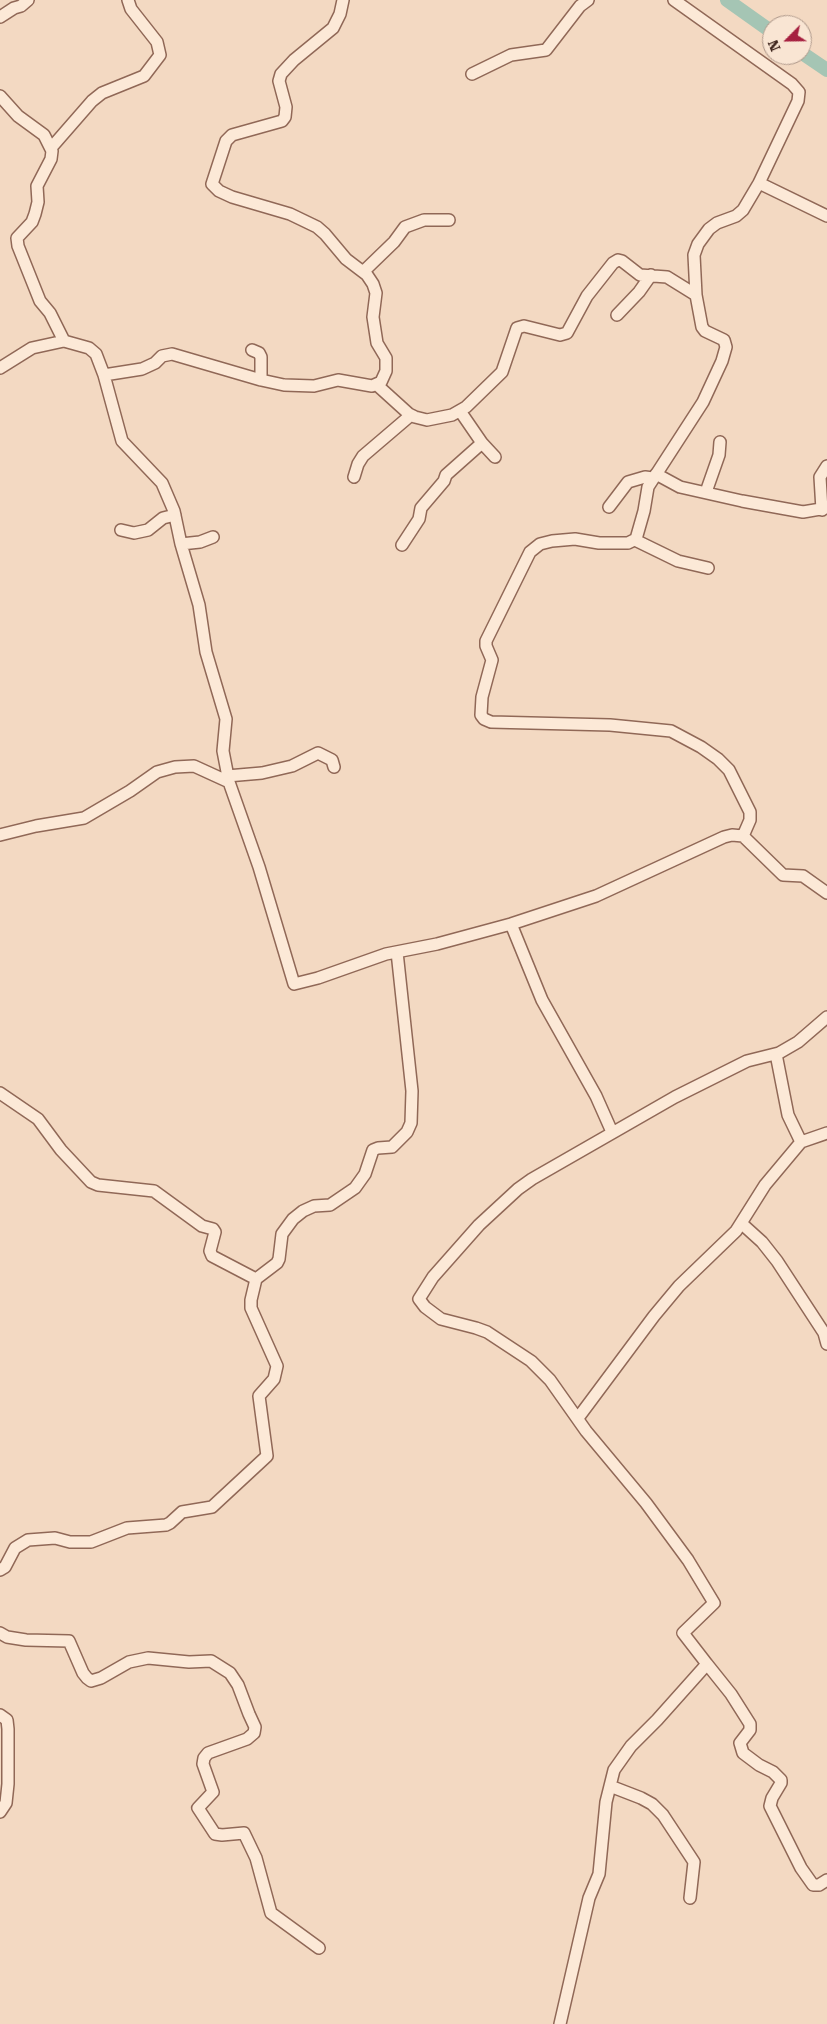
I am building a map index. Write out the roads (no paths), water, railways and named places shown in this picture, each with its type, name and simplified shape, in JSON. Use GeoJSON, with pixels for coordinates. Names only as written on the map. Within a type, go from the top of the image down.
{"type":"FeatureCollection","features":[{"type":"Feature","properties":{"kind":"street"},"geometry":{"type":"LineString","coordinates":[[0,17],[28,0]]}},
{"type":"Feature","properties":{"kind":"street"},"geometry":{"type":"LineString","coordinates":[[51,148],[92,100],[144,76],[160,55],[157,42],[130,9],[128,0]]}},
{"type":"Feature","properties":{"kind":"street"},"geometry":{"type":"LineString","coordinates":[[344,0],[333,28],[322,39],[294,60],[281,74],[279,81],[286,107],[285,117],[282,121],[232,135],[226,141],[212,184],[219,191],[232,197],[290,214],[317,227],[326,234],[346,259],[363,272],[373,284],[376,293],[373,317],[378,344],[386,358],[384,377],[377,385]]}},
{"type":"Feature","properties":{"kind":"street"},"geometry":{"type":"LineString","coordinates":[[472,74],[495,61],[511,55],[546,50],[580,6],[588,0]]}},
{"type":"Feature","properties":{"kind":"street"},"geometry":{"type":"LineString","coordinates":[[674,0],[792,84],[799,92],[798,100],[759,184],[740,214],[709,229],[698,244],[694,255],[696,295],[703,330],[724,340],[726,346],[722,361],[703,402],[648,486],[639,531],[635,540],[631,542],[599,543],[575,539],[552,541],[540,544],[530,552],[486,641],[486,646],[492,660],[482,697],[481,715],[484,720],[491,722],[610,724],[671,731],[701,747],[718,759],[729,770],[750,812],[750,820],[743,836]]}},
{"type":"Feature","properties":{"kind":"street"},"geometry":{"type":"LineString","coordinates":[[0,96],[18,116],[44,135],[51,148],[51,159],[37,186],[38,202],[35,214],[32,222],[18,235],[17,240],[40,301],[50,313],[64,341]]}},
{"type":"Feature","properties":{"kind":"street"},"geometry":{"type":"LineString","coordinates":[[759,184],[827,216]]}},
{"type":"Feature","properties":{"kind":"street"},"geometry":{"type":"LineString","coordinates":[[363,272],[394,242],[404,228],[424,220],[450,220]]}},
{"type":"Feature","properties":{"kind":"street"},"geometry":{"type":"LineString","coordinates":[[104,376],[142,369],[155,363],[162,356],[172,354],[262,380],[300,386],[314,386],[338,380],[377,385],[411,415],[427,420],[452,415],[460,411],[502,372],[516,328],[524,326],[560,334],[567,333],[587,296],[613,263],[618,260],[640,275],[666,277],[696,295]]}},
{"type":"Feature","properties":{"kind":"street"},"geometry":{"type":"LineString","coordinates":[[617,315],[639,292],[651,275]]}},
{"type":"Feature","properties":{"kind":"street"},"geometry":{"type":"LineString","coordinates":[[0,368],[32,348],[64,341],[93,350],[99,360],[122,441],[162,483],[175,515],[181,544],[199,605],[206,652],[226,720],[222,744],[228,779],[265,886],[294,984],[397,952],[437,944],[511,924],[596,896],[732,835],[743,836],[783,875],[803,876],[827,893]]}},
{"type":"Feature","properties":{"kind":"street"},"geometry":{"type":"LineString","coordinates":[[252,350],[261,357],[262,380]]}},
{"type":"Feature","properties":{"kind":"street"},"geometry":{"type":"LineString","coordinates":[[460,411],[482,443],[495,457]]}},
{"type":"Feature","properties":{"kind":"street"},"geometry":{"type":"LineString","coordinates":[[354,477],[363,456],[411,415]]}},
{"type":"Feature","properties":{"kind":"street"},"geometry":{"type":"LineString","coordinates":[[706,492],[719,454],[720,442]]}},
{"type":"Feature","properties":{"kind":"street"},"geometry":{"type":"LineString","coordinates":[[402,544],[420,519],[421,508],[444,481],[446,475],[482,443]]}},
{"type":"Feature","properties":{"kind":"street"},"geometry":{"type":"LineString","coordinates":[[609,508],[628,482],[645,476],[654,476],[680,487],[742,501],[796,511],[824,509],[820,477],[827,466]]}},
{"type":"Feature","properties":{"kind":"street"},"geometry":{"type":"LineString","coordinates":[[121,530],[134,533],[148,530],[163,518],[175,515]]}},
{"type":"Feature","properties":{"kind":"street"},"geometry":{"type":"LineString","coordinates":[[181,544],[200,542],[213,537]]}},
{"type":"Feature","properties":{"kind":"street"},"geometry":{"type":"LineString","coordinates":[[635,540],[678,561],[708,568]]}},
{"type":"Feature","properties":{"kind":"street"},"geometry":{"type":"LineString","coordinates":[[0,835],[36,826],[84,818],[130,791],[157,772],[175,767],[194,766],[228,779],[292,766],[318,753],[332,760],[334,767]]}},
{"type":"Feature","properties":{"kind":"street"},"geometry":{"type":"LineString","coordinates":[[511,924],[542,1000],[596,1096],[612,1132]]}},
{"type":"Feature","properties":{"kind":"street"},"geometry":{"type":"LineString","coordinates":[[0,1570],[5,1566],[15,1548],[28,1540],[43,1538],[91,1542],[127,1528],[166,1525],[182,1512],[212,1507],[265,1459],[267,1452],[263,1438],[259,1396],[274,1379],[277,1366],[252,1308],[251,1300],[256,1279],[271,1270],[277,1263],[282,1234],[293,1219],[303,1211],[314,1206],[330,1205],[355,1188],[365,1174],[373,1150],[392,1147],[407,1132],[411,1123],[412,1090],[397,952]]}},
{"type":"Feature","properties":{"kind":"street"},"geometry":{"type":"LineString","coordinates":[[827,1017],[798,1042],[776,1054],[734,1066],[612,1132],[532,1179],[518,1189],[479,1225],[433,1277],[419,1299],[425,1307],[441,1319],[476,1328],[498,1337],[531,1361],[550,1380],[592,1438],[666,1530],[714,1602],[683,1632],[731,1694],[750,1724],[750,1730],[740,1743],[743,1754],[772,1772],[781,1780],[770,1806],[801,1868],[813,1885],[819,1886],[827,1880]]}},
{"type":"Feature","properties":{"kind":"street"},"geometry":{"type":"LineString","coordinates":[[776,1054],[788,1115],[801,1142]]}},
{"type":"Feature","properties":{"kind":"street"},"geometry":{"type":"LineString","coordinates":[[0,1093],[38,1119],[61,1150],[91,1182],[98,1185],[154,1191],[202,1226],[213,1229],[210,1250],[212,1256],[256,1279]]}},
{"type":"Feature","properties":{"kind":"street"},"geometry":{"type":"LineString","coordinates":[[578,1418],[654,1316],[679,1286],[741,1223],[765,1185],[801,1142],[827,1133]]}},
{"type":"Feature","properties":{"kind":"street"},"geometry":{"type":"LineString","coordinates":[[741,1223],[762,1242],[777,1261],[824,1333],[827,1344]]}},
{"type":"Feature","properties":{"kind":"street"},"geometry":{"type":"LineString","coordinates":[[0,1633],[7,1637],[26,1640],[70,1642],[86,1678],[91,1681],[101,1678],[130,1662],[148,1658],[189,1662],[211,1661],[230,1673],[238,1685],[255,1726],[254,1733],[250,1738],[208,1753],[204,1758],[203,1764],[213,1792],[198,1808],[215,1834],[244,1833],[256,1858],[271,1913],[319,1948]]}},
{"type":"Feature","properties":{"kind":"street"},"geometry":{"type":"LineString","coordinates":[[560,2024],[589,1898],[599,1874],[606,1802],[618,1763],[631,1746],[707,1664]]}},
{"type":"Feature","properties":{"kind":"street"},"geometry":{"type":"LineString","coordinates":[[0,1715],[7,1720],[8,1729],[8,1784],[6,1803],[0,1812]]}},
{"type":"Feature","properties":{"kind":"street"},"geometry":{"type":"LineString","coordinates":[[610,1786],[652,1804],[663,1815],[694,1862],[690,1898]]}},
{"type":"Feature","properties":{"kind":"waterway"},"geometry":{"type":"LineString","coordinates":[[727,0],[762,25]]}},
{"type":"Feature","properties":{"kind":"waterway"},"geometry":{"type":"LineString","coordinates":[[812,60],[827,70]]}}]}
